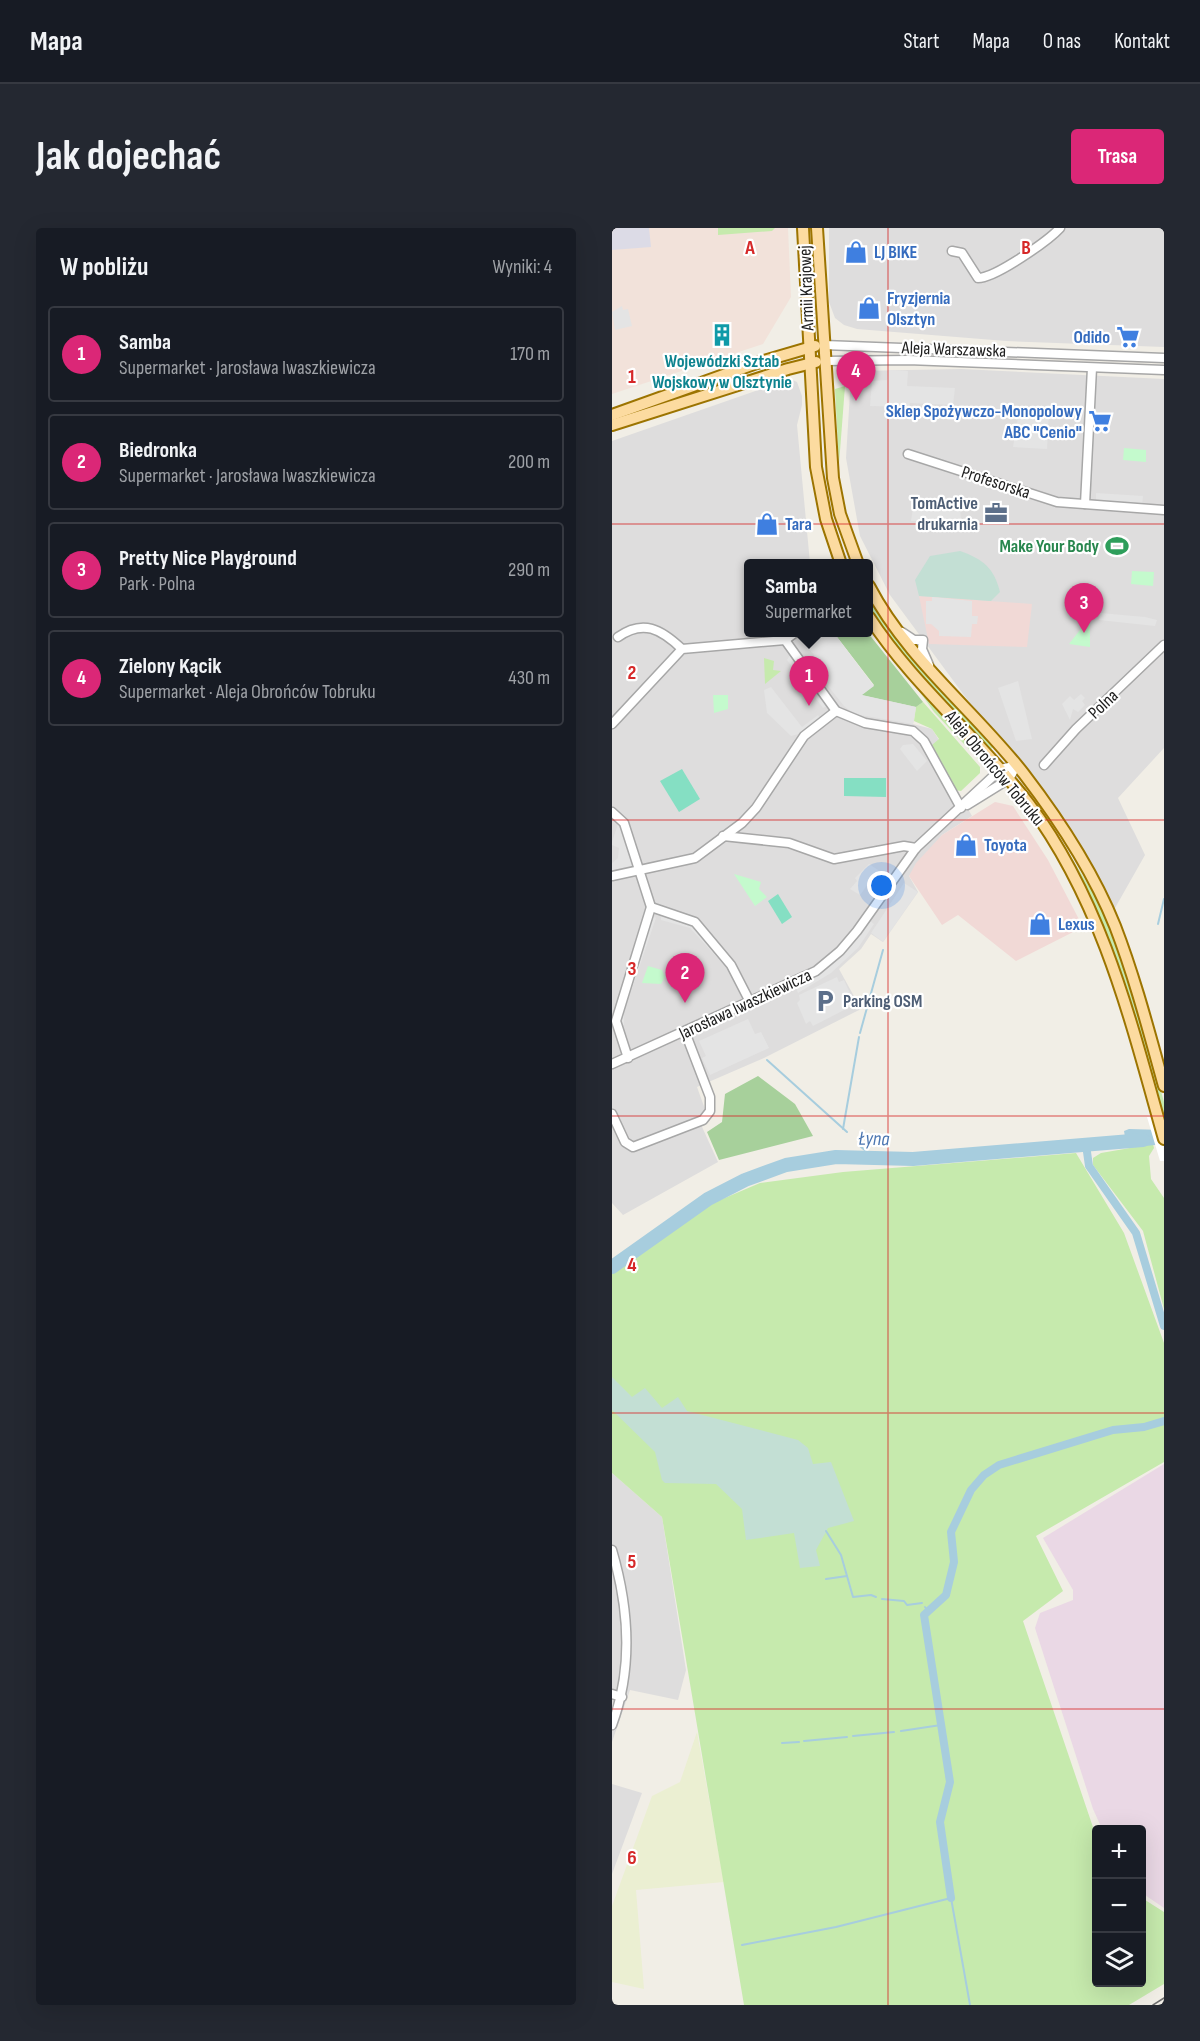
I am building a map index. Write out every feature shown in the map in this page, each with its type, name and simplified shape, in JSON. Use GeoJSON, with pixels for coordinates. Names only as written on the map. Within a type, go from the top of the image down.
{"type":"FeatureCollection","features":[{"type":"Feature","properties":{"kind":"main road","name":"Armii Krajowej"},"geometry":{"type":"LineString","coordinates":[[803,228],[810,363]]}},
{"type":"Feature","properties":{"kind":"main road","name":"Armii Krajowej"},"geometry":{"type":"LineString","coordinates":[[817,228],[825,361]]}},
{"type":"Feature","properties":{"kind":"main road","name":"Aleja Warszawska"},"geometry":{"type":"LineString","coordinates":[[612,415],[808,347],[824,345]]}},
{"type":"Feature","properties":{"kind":"main road","name":"Aleja Warszawska"},"geometry":{"type":"LineString","coordinates":[[612,425],[810,363],[825,361]]}},
{"type":"Feature","properties":{"kind":"main road"},"geometry":{"type":"LineString","coordinates":[[825,361],[836,497],[856,559]]}},
{"type":"Feature","properties":{"kind":"main road"},"geometry":{"type":"LineString","coordinates":[[810,363],[820,495],[839,559]]}},
{"type":"Feature","properties":{"kind":"main road","name":"Aleja Obrońców Tobruku"},"geometry":{"type":"LineString","coordinates":[[873,593],[892,625],[1017,765],[1070,837],[1104,903],[1128,962],[1164,1086]]}},
{"type":"Feature","properties":{"kind":"main road","name":"Aleja Obrońców Tobruku"},"geometry":{"type":"LineString","coordinates":[[873,621],[912,672],[1009,779],[1049,832],[1096,920],[1117,976],[1164,1140]]}},
{"type":"Feature","properties":{"kind":"street"},"geometry":{"type":"LineString","coordinates":[[952,251],[962,253],[978,278],[985,278],[1011,266],[1060,228]]}},
{"type":"Feature","properties":{"kind":"street","name":"Aleja Warszawska"},"geometry":{"type":"LineString","coordinates":[[824,345],[1164,358]]}},
{"type":"Feature","properties":{"kind":"street","name":"Aleja Warszawska"},"geometry":{"type":"LineString","coordinates":[[825,361],[908,360],[1164,370]]}},
{"type":"Feature","properties":{"kind":"street"},"geometry":{"type":"LineString","coordinates":[[1085,504],[1092,368]]}},
{"type":"Feature","properties":{"kind":"street","name":"Profesorska"},"geometry":{"type":"LineString","coordinates":[[908,454],[1057,502],[1164,510]]}},
{"type":"Feature","properties":{"kind":"street"},"geometry":{"type":"LineString","coordinates":[[618,637],[631,627],[651,627],[682,649],[785,640],[790,637]]}},
{"type":"Feature","properties":{"kind":"street"},"geometry":{"type":"LineString","coordinates":[[785,640],[836,711],[865,723],[913,731],[924,741],[961,808]]}},
{"type":"Feature","properties":{"kind":"street","name":"Polna"},"geometry":{"type":"LineString","coordinates":[[1044,765],[1076,729],[1164,645]]}},
{"type":"Feature","properties":{"kind":"street"},"geometry":{"type":"LineString","coordinates":[[612,724],[682,649]]}},
{"type":"Feature","properties":{"kind":"street"},"geometry":{"type":"LineString","coordinates":[[612,876],[695,858],[742,823],[756,808],[804,736],[836,711]]}},
{"type":"Feature","properties":{"kind":"street","name":"Jarosława Iwaszkiewicza"},"geometry":{"type":"LineString","coordinates":[[612,1064],[798,981],[833,958],[857,931],[916,848],[1001,770],[1017,765]]}},
{"type":"Feature","properties":{"kind":"street","name":"Jarosława Iwaszkiewicza"},"geometry":{"type":"LineString","coordinates":[[961,808],[1009,779],[1017,765]]}},
{"type":"Feature","properties":{"kind":"street"},"geometry":{"type":"LineString","coordinates":[[612,812],[624,823],[651,907],[616,1021],[628,1058]]}},
{"type":"Feature","properties":{"kind":"street"},"geometry":{"type":"LineString","coordinates":[[742,823],[747,837]]}},
{"type":"Feature","properties":{"kind":"street"},"geometry":{"type":"LineString","coordinates":[[723,836],[789,843],[834,859],[904,846],[916,848]]}},
{"type":"Feature","properties":{"kind":"street","name":"Jarosława Iwaszkiewicza"},"geometry":{"type":"LineString","coordinates":[[651,907],[694,922],[731,965],[750,1002]]}},
{"type":"Feature","properties":{"kind":"street"},"geometry":{"type":"LineString","coordinates":[[612,1114],[625,1142],[633,1147],[703,1120],[710,1111],[710,1097],[685,1032]]}},
{"type":"Feature","properties":{"kind":"street"},"geometry":{"type":"LineString","coordinates":[[612,1551],[625,1619],[627,1671],[622,1697],[612,1725]]}},
{"type":"Feature","properties":{"kind":"street"},"geometry":{"type":"LineString","coordinates":[[612,1694],[622,1697]]}},
{"type":"Feature","properties":{"kind":"shaded area"},"geometry":{"type":"Polygon","coordinates":[[[612,228],[788,228],[791,297],[763,344],[612,394],[612,228]]]}},
{"type":"Feature","properties":{"kind":"shaded area"},"geometry":{"type":"Polygon","coordinates":[[[612,228],[649,228],[651,247],[612,250],[612,228]]]}},
{"type":"Feature","properties":{"kind":"shaded area"},"geometry":{"type":"Polygon","coordinates":[[[829,228],[1164,228],[1164,347],[1006,341],[857,329],[844,325],[835,318],[829,302],[829,228]]]}},
{"type":"Feature","properties":{"kind":"shaded area"},"geometry":{"type":"Polygon","coordinates":[[[622,306],[623,310],[628,309],[632,326],[615,330],[612,312],[622,306]]]}},
{"type":"Feature","properties":{"kind":"shaded area"},"geometry":{"type":"Polygon","coordinates":[[[961,369],[1164,379],[1164,748],[1118,798],[1145,855],[1115,908],[1074,833],[1038,782],[975,710],[890,595],[860,536],[846,458],[851,376],[857,371],[961,369]]]}},
{"type":"Feature","properties":{"kind":"shaded area"},"geometry":{"type":"Polygon","coordinates":[[[888,370],[908,371],[907,386],[955,388],[953,405],[910,403],[909,407],[870,406],[872,381],[887,380],[888,370]]]}},
{"type":"Feature","properties":{"kind":"shaded area"},"geometry":{"type":"Polygon","coordinates":[[[790,379],[797,382],[802,396],[797,425],[810,559],[744,559],[744,637],[836,637],[862,695],[916,707],[913,724],[932,729],[939,740],[932,746],[972,816],[942,835],[909,876],[918,892],[883,942],[871,934],[861,949],[839,969],[861,1009],[764,1058],[697,1087],[706,1112],[698,1118],[718,1162],[623,1215],[612,1203],[612,441],[790,379]]]}},
{"type":"Feature","properties":{"kind":"shaded area"},"geometry":{"type":"Polygon","coordinates":[[[1049,411],[1047,449],[1013,447],[1019,412],[1049,411]]]}},
{"type":"Feature","properties":{"kind":"shaded area"},"geometry":{"type":"Polygon","coordinates":[[[1096,493],[1143,496],[1142,506],[1096,501],[1096,493]]]}},
{"type":"Feature","properties":{"kind":"shaded area"},"geometry":{"type":"Polygon","coordinates":[[[960,507],[961,521],[911,521],[913,508],[960,507]]]}},
{"type":"Feature","properties":{"kind":"shaded area"},"geometry":{"type":"Polygon","coordinates":[[[919,596],[1032,604],[1027,647],[929,644],[919,596]]]}},
{"type":"Feature","properties":{"kind":"shaded area"},"geometry":{"type":"Polygon","coordinates":[[[932,597],[972,601],[972,616],[978,616],[977,624],[972,624],[971,637],[939,636],[939,631],[931,624],[926,624],[926,601],[932,601],[932,597]]]}},
{"type":"Feature","properties":{"kind":"shaded area"},"geometry":{"type":"Polygon","coordinates":[[[1100,613],[1157,620],[1155,626],[1099,620],[1100,613]]]}},
{"type":"Feature","properties":{"kind":"shaded area"},"geometry":{"type":"Polygon","coordinates":[[[816,637],[837,637],[874,686],[862,695],[916,707],[913,724],[854,714],[844,706],[815,670],[822,665],[805,644],[816,637]]]}},
{"type":"Feature","properties":{"kind":"shaded area"},"geometry":{"type":"Polygon","coordinates":[[[790,655],[829,705],[823,708],[787,660],[790,655]]]}},
{"type":"Feature","properties":{"kind":"shaded area"},"geometry":{"type":"Polygon","coordinates":[[[1018,681],[1032,739],[1016,741],[998,688],[1018,681]]]}},
{"type":"Feature","properties":{"kind":"shaded area"},"geometry":{"type":"Polygon","coordinates":[[[771,687],[802,727],[818,715],[821,720],[806,732],[791,736],[767,713],[764,690],[771,687]]]}},
{"type":"Feature","properties":{"kind":"shaded area"},"geometry":{"type":"Polygon","coordinates":[[[1081,694],[1085,698],[1082,701],[1085,705],[1078,712],[1073,709],[1070,720],[1062,704],[1070,696],[1074,700],[1081,694]]]}},
{"type":"Feature","properties":{"kind":"shaded area"},"geometry":{"type":"Polygon","coordinates":[[[913,744],[927,761],[917,771],[900,749],[903,745],[913,744]]]}},
{"type":"Feature","properties":{"kind":"shaded area"},"geometry":{"type":"Polygon","coordinates":[[[995,802],[1013,806],[1048,860],[1083,927],[1016,961],[958,915],[942,925],[909,876],[916,863],[942,835],[995,802]]]}},
{"type":"Feature","properties":{"kind":"shaded area"},"geometry":{"type":"Polygon","coordinates":[[[618,824],[622,825],[634,863],[631,868],[612,874],[612,863],[618,858],[619,848],[612,845],[612,842],[618,824]]]}},
{"type":"Feature","properties":{"kind":"shaded area"},"geometry":{"type":"Polygon","coordinates":[[[869,864],[878,870],[860,895],[850,889],[857,881],[855,878],[869,864]]]}},
{"type":"Feature","properties":{"kind":"shaded area"},"geometry":{"type":"Polygon","coordinates":[[[904,883],[918,892],[883,942],[871,933],[904,883]]]}},
{"type":"Feature","properties":{"kind":"shaded area"},"geometry":{"type":"Polygon","coordinates":[[[661,912],[693,923],[727,962],[723,964],[690,928],[661,920],[661,912]]]}},
{"type":"Feature","properties":{"kind":"shaded area"},"geometry":{"type":"Polygon","coordinates":[[[651,914],[656,918],[624,1012],[624,1025],[619,1024],[651,914]]]}},
{"type":"Feature","properties":{"kind":"shaded area"},"geometry":{"type":"Polygon","coordinates":[[[869,920],[874,924],[858,948],[831,973],[798,993],[796,988],[833,964],[869,920]]]}},
{"type":"Feature","properties":{"kind":"shaded area","name":"Parking OSM"},"geometry":{"type":"Polygon","coordinates":[[[837,977],[839,982],[844,980],[853,1000],[849,1003],[850,1007],[813,1026],[810,1021],[806,1024],[797,1003],[800,1000],[799,995],[837,977]]]}},
{"type":"Feature","properties":{"kind":"shaded area"},"geometry":{"type":"Polygon","coordinates":[[[748,1019],[755,1034],[761,1032],[769,1048],[710,1075],[702,1058],[706,1056],[699,1041],[748,1019]]]}},
{"type":"Feature","properties":{"kind":"shaded area"},"geometry":{"type":"Polygon","coordinates":[[[1164,1464],[1164,1908],[1146,1896],[1146,1825],[1100,1825],[1093,1809],[1035,1628],[1040,1613],[1073,1600],[1073,1590],[1043,1538],[1164,1464]]]}},
{"type":"Feature","properties":{"kind":"shaded area"},"geometry":{"type":"Polygon","coordinates":[[[612,1473],[662,1517],[686,1670],[678,1700],[630,1690],[612,1742],[612,1473]]]}},
{"type":"Feature","properties":{"kind":"shaded area"},"geometry":{"type":"Polygon","coordinates":[[[612,1784],[642,1793],[612,1874],[612,1784]]]}},
{"type":"Feature","properties":{"kind":"green space"},"geometry":{"type":"Polygon","coordinates":[[[718,228],[775,228],[772,231],[718,235],[718,228]]]}},
{"type":"Feature","properties":{"kind":"green space"},"geometry":{"type":"Polygon","coordinates":[[[845,386],[839,464],[835,389],[845,386]]]}},
{"type":"Feature","properties":{"kind":"green space"},"geometry":{"type":"Polygon","coordinates":[[[1124,448],[1146,450],[1146,462],[1123,460],[1124,448]]]}},
{"type":"Feature","properties":{"kind":"green space"},"geometry":{"type":"Polygon","coordinates":[[[960,551],[975,557],[991,571],[1000,592],[991,601],[919,596],[915,580],[930,556],[960,551]]]}},
{"type":"Feature","properties":{"kind":"green space"},"geometry":{"type":"Polygon","coordinates":[[[1132,571],[1154,572],[1153,586],[1131,584],[1132,571]]]}},
{"type":"Feature","properties":{"kind":"green space"},"geometry":{"type":"Polygon","coordinates":[[[873,604],[880,615],[994,746],[990,750],[940,698],[900,653],[873,612],[873,604]]]}},
{"type":"Feature","properties":{"kind":"green space"},"geometry":{"type":"Polygon","coordinates":[[[1087,621],[1090,622],[1090,647],[1069,644],[1087,621]]]}},
{"type":"Feature","properties":{"kind":"green space"},"geometry":{"type":"Polygon","coordinates":[[[837,637],[871,637],[923,702],[916,707],[861,695],[874,685],[837,637]]]}},
{"type":"Feature","properties":{"kind":"green space"},"geometry":{"type":"Polygon","coordinates":[[[764,658],[774,661],[773,670],[781,671],[765,684],[764,658]]]}},
{"type":"Feature","properties":{"kind":"green space"},"geometry":{"type":"Polygon","coordinates":[[[912,681],[983,756],[978,759],[934,712],[912,681]]]}},
{"type":"Feature","properties":{"kind":"green space"},"geometry":{"type":"Polygon","coordinates":[[[713,695],[728,695],[728,709],[714,713],[713,695]]]}},
{"type":"Feature","properties":{"kind":"green space"},"geometry":{"type":"Polygon","coordinates":[[[923,702],[980,767],[980,773],[961,791],[955,790],[932,745],[939,739],[932,729],[914,721],[916,707],[923,702]]]}},
{"type":"Feature","properties":{"kind":"green space"},"geometry":{"type":"Polygon","coordinates":[[[682,769],[700,799],[679,812],[660,781],[682,769]]]}},
{"type":"Feature","properties":{"kind":"green space"},"geometry":{"type":"Polygon","coordinates":[[[844,778],[886,778],[886,797],[844,796],[844,778]]]}},
{"type":"Feature","properties":{"kind":"green space"},"geometry":{"type":"Polygon","coordinates":[[[1018,780],[1053,827],[1104,911],[1141,1021],[1164,1102],[1164,1118],[1120,972],[1098,913],[1069,856],[1018,780]]]}},
{"type":"Feature","properties":{"kind":"green space"},"geometry":{"type":"Polygon","coordinates":[[[734,874],[761,882],[759,889],[767,897],[755,906],[734,874]]]}},
{"type":"Feature","properties":{"kind":"green space"},"geometry":{"type":"Polygon","coordinates":[[[778,894],[792,917],[782,924],[768,901],[778,894]]]}},
{"type":"Feature","properties":{"kind":"green space"},"geometry":{"type":"Polygon","coordinates":[[[648,966],[662,970],[665,977],[661,984],[642,983],[648,966]]]}},
{"type":"Feature","properties":{"kind":"green space"},"geometry":{"type":"Polygon","coordinates":[[[758,1076],[795,1104],[813,1136],[719,1160],[707,1132],[722,1122],[725,1094],[758,1076]]]}},
{"type":"Feature","properties":{"kind":"green space"},"geometry":{"type":"Polygon","coordinates":[[[1153,1144],[1154,1148],[1149,1156],[1151,1179],[1164,1198],[1164,1309],[1143,1231],[1093,1165],[1093,1158],[1101,1153],[1153,1144]]]}},
{"type":"Feature","properties":{"kind":"green space"},"geometry":{"type":"Polygon","coordinates":[[[1076,1153],[1124,1233],[1164,1343],[1164,1462],[1036,1536],[1063,1591],[1023,1621],[1092,1825],[1092,1987],[1146,1987],[1146,1901],[1164,1912],[1164,1984],[1129,2005],[744,2005],[662,1517],[612,1473],[612,1271],[706,1206],[760,1183],[843,1172],[1076,1153]]]}},
{"type":"Feature","properties":{"kind":"green space"},"geometry":{"type":"Polygon","coordinates":[[[612,1377],[632,1397],[645,1388],[662,1408],[678,1397],[687,1411],[798,1440],[808,1448],[813,1464],[831,1462],[854,1521],[828,1528],[816,1550],[820,1566],[800,1568],[794,1533],[746,1540],[742,1509],[716,1484],[665,1483],[662,1480],[655,1452],[612,1410],[612,1377]]]}},
{"type":"Feature","properties":{"kind":"green space"},"geometry":{"type":"Polygon","coordinates":[[[697,1732],[724,1882],[636,1890],[644,1989],[612,1982],[612,1906],[652,1796],[680,1782],[697,1732]]]}},
{"type":"Feature","properties":{"kind":"water"},"geometry":{"type":"Polygon","coordinates":[[[1129,1129],[1164,1130],[1164,1144],[1127,1148],[1124,1131],[1129,1129]]]}},
{"type":"Feature","properties":{"kind":"pier"},"geometry":{"type":"Polygon","coordinates":[[[1147,1117],[1163,1118],[1164,1161],[1160,1161],[1147,1117]]]}},
{"type":"Feature","properties":{"kind":"waterway"},"geometry":{"type":"LineString","coordinates":[[1158,924],[1164,899]]}},
{"type":"Feature","properties":{"kind":"waterway"},"geometry":{"type":"LineString","coordinates":[[860,1033],[883,950]]}},
{"type":"Feature","properties":{"kind":"waterway"},"geometry":{"type":"LineString","coordinates":[[843,1129],[859,1037]]}},
{"type":"Feature","properties":{"kind":"waterway"},"geometry":{"type":"LineString","coordinates":[[767,1060],[847,1132]]}},
{"type":"Feature","properties":{"kind":"waterway","name":"Łyna"},"geometry":{"type":"LineString","coordinates":[[612,1267],[708,1199],[745,1180],[786,1165],[836,1157],[913,1159],[1143,1140]]}},
{"type":"Feature","properties":{"kind":"waterway"},"geometry":{"type":"LineString","coordinates":[[1086,1145],[1089,1166],[1136,1233],[1164,1326]]}},
{"type":"Feature","properties":{"kind":"waterway"},"geometry":{"type":"LineString","coordinates":[[860,1146],[874,1158]]}},
{"type":"Feature","properties":{"kind":"waterway"},"geometry":{"type":"LineString","coordinates":[[951,1898],[940,1822],[950,1782],[924,1615],[946,1595],[954,1562],[951,1532],[971,1490],[984,1475],[999,1465],[1113,1430],[1144,1427],[1164,1421]]}},
{"type":"Feature","properties":{"kind":"waterway"},"geometry":{"type":"LineString","coordinates":[[826,1531],[841,1555],[853,1597],[871,1595],[876,1597]]}},
{"type":"Feature","properties":{"kind":"waterway"},"geometry":{"type":"LineString","coordinates":[[826,1579],[847,1576]]}},
{"type":"Feature","properties":{"kind":"waterway"},"geometry":{"type":"LineString","coordinates":[[882,1599],[904,1601],[907,1605],[922,1603]]}},
{"type":"Feature","properties":{"kind":"waterway"},"geometry":{"type":"LineString","coordinates":[[925,1607],[928,1611]]}},
{"type":"Feature","properties":{"kind":"waterway"},"geometry":{"type":"LineString","coordinates":[[901,1731],[941,1725]]}},
{"type":"Feature","properties":{"kind":"waterway"},"geometry":{"type":"LineString","coordinates":[[853,1736],[894,1732]]}},
{"type":"Feature","properties":{"kind":"waterway"},"geometry":{"type":"LineString","coordinates":[[804,1741],[847,1737]]}},
{"type":"Feature","properties":{"kind":"waterway"},"geometry":{"type":"LineString","coordinates":[[782,1743],[799,1742]]}},
{"type":"Feature","properties":{"kind":"waterway"},"geometry":{"type":"LineString","coordinates":[[742,1945],[836,1927],[951,1898],[970,2005]]}},
{"type":"Feature","properties":{"kind":"tram line"},"geometry":{"type":"LineString","coordinates":[[1153,2005],[1164,1998]]}},
{"type":"Feature","properties":{"kind":"place","name":"LJ BIKE"},"geometry":{"type":"Point","coordinates":[856,252]}},
{"type":"Feature","properties":{"kind":"place","name":"Fryzjernia Olsztyn"},"geometry":{"type":"Point","coordinates":[869,308]}},
{"type":"Feature","properties":{"kind":"place","name":"Wojewódzki Sztab Wojskowy w Olsztynie"},"geometry":{"type":"Point","coordinates":[722,335]}},
{"type":"Feature","properties":{"kind":"place","name":"Odido"},"geometry":{"type":"Point","coordinates":[1128,337]}},
{"type":"Feature","properties":{"kind":"place","name":"Zielony Kącik"},"geometry":{"type":"Point","coordinates":[856,401]}},
{"type":"Feature","properties":{"kind":"place","name":"Sklep Spożywczo-Monopolowy ABC \"Cenio\""},"geometry":{"type":"Point","coordinates":[1100,421]}},
{"type":"Feature","properties":{"kind":"place","name":"TomActive drukarnia"},"geometry":{"type":"Point","coordinates":[996,513]}},
{"type":"Feature","properties":{"kind":"place","name":"Tara"},"geometry":{"type":"Point","coordinates":[767,524]}},
{"type":"Feature","properties":{"kind":"place","name":"Make Your Body"},"geometry":{"type":"Point","coordinates":[1117,546]}},
{"type":"Feature","properties":{"kind":"place","name":"Pretty Nice Playground"},"geometry":{"type":"Point","coordinates":[1084,633]}},
{"type":"Feature","properties":{"kind":"place","name":"Samba"},"geometry":{"type":"Point","coordinates":[809,706]}},
{"type":"Feature","properties":{"kind":"place","name":"Toyota"},"geometry":{"type":"Point","coordinates":[966,845]}},
{"type":"Feature","properties":{"kind":"place","name":"Lexus"},"geometry":{"type":"Point","coordinates":[1040,924]}},
{"type":"Feature","properties":{"kind":"place","name":"Parking OSM"},"geometry":{"type":"Point","coordinates":[825,1001]}},
{"type":"Feature","properties":{"kind":"place","name":"Biedronka"},"geometry":{"type":"Point","coordinates":[685,1003]}}]}
